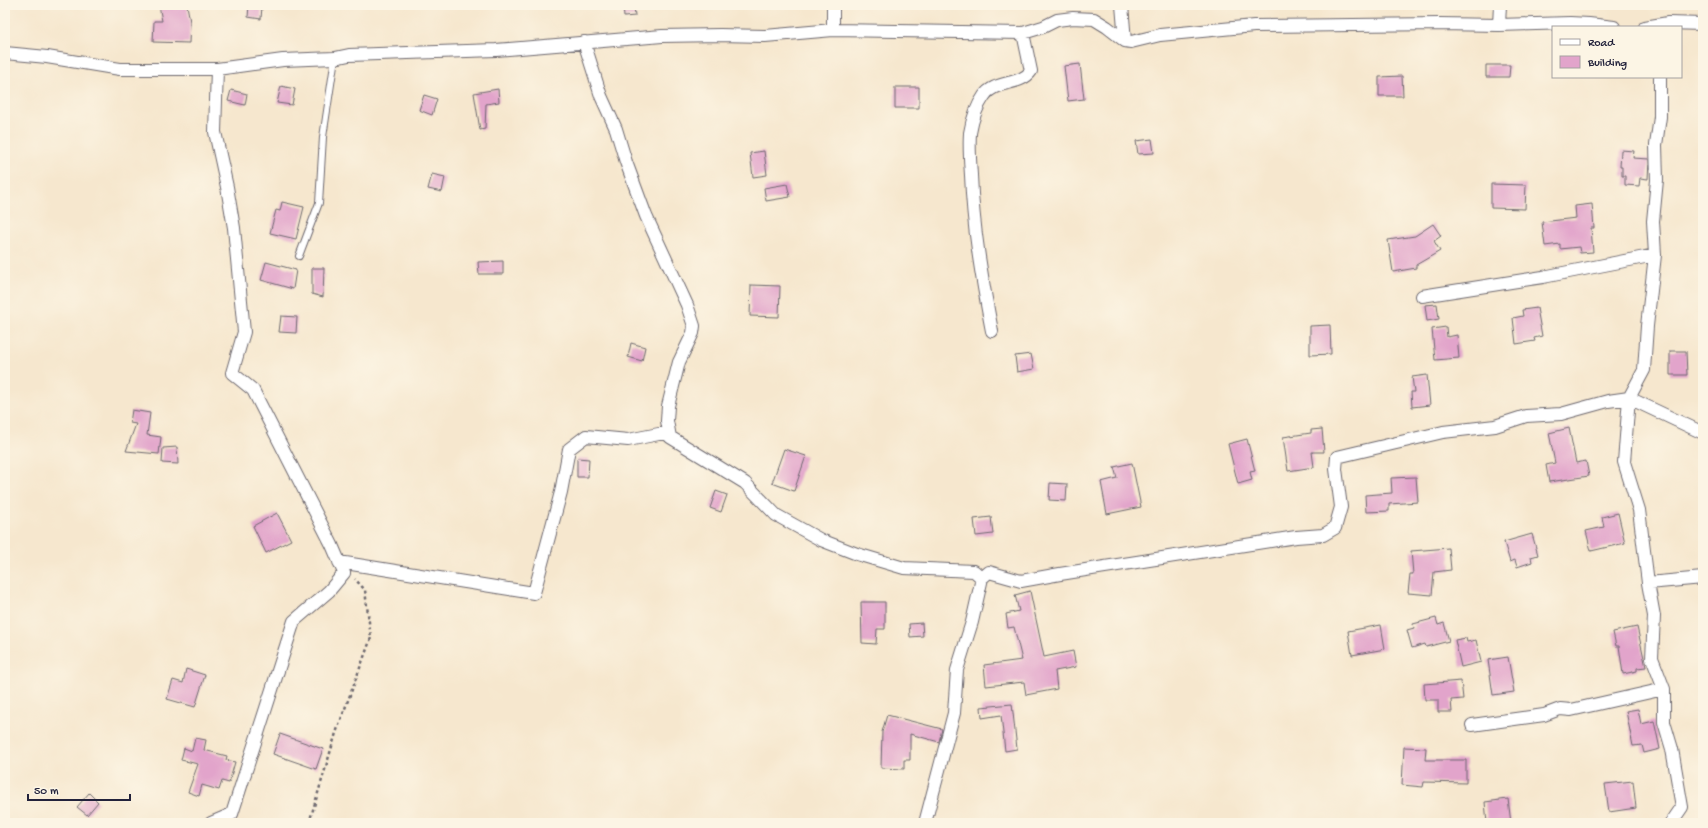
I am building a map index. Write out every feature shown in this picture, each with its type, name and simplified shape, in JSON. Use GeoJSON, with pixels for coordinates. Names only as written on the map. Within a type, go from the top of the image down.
{"type":"FeatureCollection","features":[{"type":"Feature","properties":{"kind":"street"},"geometry":{"type":"LineString","coordinates":[[833,5],[833,30]]}},
{"type":"Feature","properties":{"kind":"street"},"geometry":{"type":"LineString","coordinates":[[1122,5],[1125,41]]}},
{"type":"Feature","properties":{"kind":"street"},"geometry":{"type":"LineString","coordinates":[[1499,25],[1500,5]]}},
{"type":"Feature","properties":{"kind":"street"},"geometry":{"type":"LineString","coordinates":[[5,53],[47,57],[120,69],[217,69],[283,60],[335,58],[349,55],[496,50],[662,36],[765,36],[833,30],[1024,33],[1044,27],[1057,20],[1073,18],[1094,20],[1107,27],[1125,41],[1254,26],[1432,24],[1499,25],[1570,23],[1606,26]]}},
{"type":"Feature","properties":{"kind":"street"},"geometry":{"type":"LineString","coordinates":[[1656,26],[1703,24]]}},
{"type":"Feature","properties":{"kind":"street"},"geometry":{"type":"LineString","coordinates":[[992,331],[979,263],[973,212],[970,132],[980,102],[985,94],[995,88],[1027,76],[1031,71],[1024,33]]}},
{"type":"Feature","properties":{"kind":"street"},"geometry":{"type":"LineString","coordinates":[[584,42],[601,96],[616,129],[626,162],[646,216],[687,305],[694,326],[693,333],[679,362],[668,406],[667,421],[670,437],[745,483],[776,515],[821,540],[857,554],[904,568],[974,571],[982,578]]}},
{"type":"Feature","properties":{"kind":"street"},"geometry":{"type":"LineString","coordinates":[[211,823],[232,814],[294,621],[329,591],[344,573],[332,545],[253,390],[232,373],[244,332],[234,228],[215,132],[217,69]]}},
{"type":"Feature","properties":{"kind":"street"},"geometry":{"type":"LineString","coordinates":[[1660,78],[1660,117],[1656,145],[1658,180],[1652,221],[1655,255],[1647,326],[1644,370],[1629,398],[1624,462],[1639,510],[1648,583],[1654,616],[1652,658],[1664,689],[1664,722],[1672,749],[1682,807],[1671,823]]}},
{"type":"Feature","properties":{"kind":"street"},"geometry":{"type":"LineString","coordinates":[[1422,296],[1543,277],[1655,255]]}},
{"type":"Feature","properties":{"kind":"street"},"geometry":{"type":"LineString","coordinates":[[925,823],[954,713],[957,670],[972,622],[982,578],[989,572],[1021,581],[1130,563],[1324,535],[1335,528],[1341,507],[1336,469],[1337,457],[1444,432],[1495,426],[1526,416],[1561,414],[1608,401],[1629,398],[1703,433]]}},
{"type":"Feature","properties":{"kind":"street"},"geometry":{"type":"LineString","coordinates":[[339,562],[534,593],[561,492],[569,449],[586,436],[628,440],[669,432]]}},
{"type":"Feature","properties":{"kind":"street"},"geometry":{"type":"LineString","coordinates":[[1648,583],[1703,578]]}},
{"type":"Feature","properties":{"kind":"street"},"geometry":{"type":"LineString","coordinates":[[1472,725],[1544,715],[1560,709],[1571,710],[1664,689]]}},
{"type":"Feature","properties":{"kind":"lane"},"geometry":{"type":"LineString","coordinates":[[299,256],[319,203],[323,137],[335,58]]}},
{"type":"Feature","properties":{"kind":"path"},"geometry":{"type":"LineString","coordinates":[[309,823],[336,733],[371,638],[366,590],[339,562]]}},
{"type":"Feature","properties":{"kind":"building"},"geometry":{"type":"Polygon","coordinates":[[[159,5],[187,5],[190,22],[189,43],[153,42],[154,21],[162,21],[159,5]]]}},
{"type":"Feature","properties":{"kind":"building"},"geometry":{"type":"Polygon","coordinates":[[[249,5],[262,6],[261,19],[248,17],[249,5]]]}},
{"type":"Feature","properties":{"kind":"building"},"geometry":{"type":"Polygon","coordinates":[[[623,5],[634,5],[635,16],[624,17],[623,5]]]}},
{"type":"Feature","properties":{"kind":"building"},"geometry":{"type":"Polygon","coordinates":[[[1080,64],[1084,99],[1068,101],[1064,66],[1080,64]]]}},
{"type":"Feature","properties":{"kind":"building"},"geometry":{"type":"Polygon","coordinates":[[[1486,65],[1510,65],[1509,77],[1486,77],[1486,65]]]}},
{"type":"Feature","properties":{"kind":"building"},"geometry":{"type":"Polygon","coordinates":[[[1402,76],[1403,96],[1379,96],[1379,77],[1402,76]]]}},
{"type":"Feature","properties":{"kind":"building"},"geometry":{"type":"Polygon","coordinates":[[[281,86],[295,89],[292,105],[277,103],[281,86]]]}},
{"type":"Feature","properties":{"kind":"building"},"geometry":{"type":"Polygon","coordinates":[[[895,87],[919,87],[919,108],[895,108],[895,87]]]}},
{"type":"Feature","properties":{"kind":"building"},"geometry":{"type":"Polygon","coordinates":[[[498,89],[499,102],[486,104],[485,129],[480,130],[474,93],[498,89]]]}},
{"type":"Feature","properties":{"kind":"building"},"geometry":{"type":"Polygon","coordinates":[[[231,90],[247,94],[245,105],[228,101],[231,90]]]}},
{"type":"Feature","properties":{"kind":"building"},"geometry":{"type":"Polygon","coordinates":[[[424,95],[437,99],[432,115],[419,110],[424,95]]]}},
{"type":"Feature","properties":{"kind":"building"},"geometry":{"type":"Polygon","coordinates":[[[1152,139],[1154,153],[1138,154],[1136,141],[1152,139]]]}},
{"type":"Feature","properties":{"kind":"building"},"geometry":{"type":"Polygon","coordinates":[[[1621,150],[1634,151],[1633,158],[1649,159],[1648,179],[1640,178],[1639,186],[1625,185],[1625,176],[1622,176],[1622,167],[1620,167],[1621,150]]]}},
{"type":"Feature","properties":{"kind":"building"},"geometry":{"type":"Polygon","coordinates":[[[764,151],[767,175],[753,177],[750,153],[764,151]]]}},
{"type":"Feature","properties":{"kind":"building"},"geometry":{"type":"Polygon","coordinates":[[[432,174],[445,177],[442,192],[428,189],[432,174]]]}},
{"type":"Feature","properties":{"kind":"building"},"geometry":{"type":"Polygon","coordinates":[[[787,184],[790,197],[766,201],[764,188],[787,184]]]}},
{"type":"Feature","properties":{"kind":"building"},"geometry":{"type":"Polygon","coordinates":[[[1491,184],[1526,185],[1525,209],[1491,208],[1491,184]]]}},
{"type":"Feature","properties":{"kind":"building"},"geometry":{"type":"Polygon","coordinates":[[[282,202],[304,207],[296,239],[270,233],[276,210],[280,211],[282,202]]]}},
{"type":"Feature","properties":{"kind":"building"},"geometry":{"type":"Polygon","coordinates":[[[1592,204],[1594,228],[1591,228],[1593,252],[1580,253],[1579,247],[1560,249],[1560,244],[1545,246],[1542,222],[1576,218],[1575,206],[1592,204]]]}},
{"type":"Feature","properties":{"kind":"building"},"geometry":{"type":"Polygon","coordinates":[[[1433,224],[1441,236],[1434,241],[1440,251],[1416,265],[1416,268],[1393,272],[1388,240],[1415,236],[1433,224]]]}},
{"type":"Feature","properties":{"kind":"building"},"geometry":{"type":"Polygon","coordinates":[[[503,261],[503,274],[479,274],[478,262],[503,261]]]}},
{"type":"Feature","properties":{"kind":"building"},"geometry":{"type":"Polygon","coordinates":[[[266,262],[296,270],[293,289],[261,280],[266,262]]]}},
{"type":"Feature","properties":{"kind":"building"},"geometry":{"type":"Polygon","coordinates":[[[312,268],[324,268],[323,297],[312,294],[312,268]]]}},
{"type":"Feature","properties":{"kind":"building"},"geometry":{"type":"Polygon","coordinates":[[[751,285],[780,286],[779,317],[750,316],[751,285]]]}},
{"type":"Feature","properties":{"kind":"building"},"geometry":{"type":"Polygon","coordinates":[[[1437,304],[1439,319],[1427,321],[1425,305],[1437,304]]]}},
{"type":"Feature","properties":{"kind":"building"},"geometry":{"type":"Polygon","coordinates":[[[1537,308],[1542,336],[1534,338],[1535,341],[1516,344],[1513,318],[1523,316],[1522,310],[1537,308]]]}},
{"type":"Feature","properties":{"kind":"building"},"geometry":{"type":"Polygon","coordinates":[[[281,316],[297,317],[296,333],[279,332],[281,316]]]}},
{"type":"Feature","properties":{"kind":"building"},"geometry":{"type":"Polygon","coordinates":[[[1330,325],[1331,354],[1310,355],[1310,326],[1330,325]]]}},
{"type":"Feature","properties":{"kind":"building"},"geometry":{"type":"Polygon","coordinates":[[[1446,327],[1447,337],[1457,335],[1459,358],[1435,360],[1432,329],[1446,327]]]}},
{"type":"Feature","properties":{"kind":"building"},"geometry":{"type":"Polygon","coordinates":[[[631,343],[645,347],[642,361],[628,357],[631,343]]]}},
{"type":"Feature","properties":{"kind":"building"},"geometry":{"type":"Polygon","coordinates":[[[1670,351],[1686,351],[1687,375],[1670,375],[1670,351]]]}},
{"type":"Feature","properties":{"kind":"building"},"geometry":{"type":"Polygon","coordinates":[[[1031,354],[1034,369],[1017,372],[1015,356],[1031,354]]]}},
{"type":"Feature","properties":{"kind":"building"},"geometry":{"type":"Polygon","coordinates":[[[1427,375],[1430,405],[1412,407],[1411,392],[1414,392],[1412,377],[1427,375]]]}},
{"type":"Feature","properties":{"kind":"building"},"geometry":{"type":"Polygon","coordinates":[[[132,410],[150,413],[147,435],[161,437],[159,454],[126,451],[136,424],[130,423],[132,410]]]}},
{"type":"Feature","properties":{"kind":"building"},"geometry":{"type":"Polygon","coordinates":[[[1569,428],[1576,463],[1586,461],[1589,476],[1549,482],[1546,465],[1555,463],[1549,433],[1569,428]]]}},
{"type":"Feature","properties":{"kind":"building"},"geometry":{"type":"Polygon","coordinates":[[[1322,429],[1324,452],[1312,452],[1314,467],[1288,471],[1283,437],[1311,433],[1311,430],[1322,429]]]}},
{"type":"Feature","properties":{"kind":"building"},"geometry":{"type":"Polygon","coordinates":[[[1247,439],[1255,471],[1250,472],[1252,480],[1238,484],[1228,444],[1247,439]]]}},
{"type":"Feature","properties":{"kind":"building"},"geometry":{"type":"Polygon","coordinates":[[[177,447],[178,464],[162,463],[163,448],[177,447]]]}},
{"type":"Feature","properties":{"kind":"building"},"geometry":{"type":"Polygon","coordinates":[[[784,449],[806,456],[794,491],[772,483],[784,449]]]}},
{"type":"Feature","properties":{"kind":"building"},"geometry":{"type":"Polygon","coordinates":[[[577,458],[589,459],[588,477],[577,477],[577,458]]]}},
{"type":"Feature","properties":{"kind":"building"},"geometry":{"type":"Polygon","coordinates":[[[1132,463],[1141,507],[1107,514],[1101,482],[1117,478],[1114,467],[1132,463]]]}},
{"type":"Feature","properties":{"kind":"building"},"geometry":{"type":"Polygon","coordinates":[[[1416,477],[1418,502],[1389,504],[1389,511],[1366,512],[1365,495],[1392,493],[1391,478],[1416,477]]]}},
{"type":"Feature","properties":{"kind":"building"},"geometry":{"type":"Polygon","coordinates":[[[1050,483],[1067,484],[1066,501],[1049,500],[1050,483]]]}},
{"type":"Feature","properties":{"kind":"building"},"geometry":{"type":"Polygon","coordinates":[[[716,491],[727,495],[721,512],[710,508],[716,491]]]}},
{"type":"Feature","properties":{"kind":"building"},"geometry":{"type":"Polygon","coordinates":[[[277,513],[291,540],[266,553],[253,526],[277,513]]]}},
{"type":"Feature","properties":{"kind":"building"},"geometry":{"type":"Polygon","coordinates":[[[1618,513],[1625,543],[1591,551],[1586,531],[1604,527],[1602,517],[1618,513]]]}},
{"type":"Feature","properties":{"kind":"building"},"geometry":{"type":"Polygon","coordinates":[[[991,517],[993,534],[976,536],[974,519],[991,517]]]}},
{"type":"Feature","properties":{"kind":"building"},"geometry":{"type":"Polygon","coordinates":[[[1532,534],[1538,555],[1531,557],[1532,562],[1517,567],[1515,560],[1510,562],[1504,542],[1532,534]]]}},
{"type":"Feature","properties":{"kind":"building"},"geometry":{"type":"Polygon","coordinates":[[[1449,548],[1451,570],[1434,572],[1432,595],[1408,593],[1410,574],[1413,574],[1411,551],[1449,548]]]}},
{"type":"Feature","properties":{"kind":"building"},"geometry":{"type":"Polygon","coordinates":[[[1030,591],[1044,657],[1073,651],[1076,667],[1055,671],[1057,689],[1026,695],[1024,682],[986,686],[984,665],[1022,660],[1014,627],[1008,628],[1006,614],[1019,611],[1015,595],[1030,591]]]}},
{"type":"Feature","properties":{"kind":"building"},"geometry":{"type":"Polygon","coordinates":[[[861,602],[885,602],[885,629],[877,629],[876,644],[862,643],[861,602]]]}},
{"type":"Feature","properties":{"kind":"building"},"geometry":{"type":"Polygon","coordinates":[[[1436,618],[1438,625],[1444,623],[1449,641],[1426,647],[1425,644],[1412,648],[1407,630],[1414,628],[1413,624],[1436,618]]]}},
{"type":"Feature","properties":{"kind":"building"},"geometry":{"type":"Polygon","coordinates":[[[922,623],[923,636],[910,637],[909,624],[922,623]]]}},
{"type":"Feature","properties":{"kind":"building"},"geometry":{"type":"Polygon","coordinates":[[[1381,625],[1385,649],[1352,655],[1348,631],[1381,625]]]}},
{"type":"Feature","properties":{"kind":"building"},"geometry":{"type":"Polygon","coordinates":[[[1637,627],[1646,667],[1637,668],[1637,671],[1623,674],[1619,646],[1616,646],[1613,632],[1637,627]]]}},
{"type":"Feature","properties":{"kind":"building"},"geometry":{"type":"Polygon","coordinates":[[[1466,638],[1467,642],[1476,640],[1481,662],[1461,667],[1455,640],[1466,638]]]}},
{"type":"Feature","properties":{"kind":"building"},"geometry":{"type":"Polygon","coordinates":[[[1508,657],[1514,692],[1493,695],[1488,660],[1508,657]]]}},
{"type":"Feature","properties":{"kind":"building"},"geometry":{"type":"Polygon","coordinates":[[[186,669],[205,675],[195,707],[167,699],[173,680],[183,683],[186,669]]]}},
{"type":"Feature","properties":{"kind":"building"},"geometry":{"type":"Polygon","coordinates":[[[1461,681],[1463,699],[1451,700],[1452,712],[1438,712],[1438,700],[1425,700],[1424,684],[1461,681]]]}},
{"type":"Feature","properties":{"kind":"building"},"geometry":{"type":"Polygon","coordinates":[[[1012,704],[1017,749],[1005,751],[1001,715],[982,718],[981,707],[1012,704]]]}},
{"type":"Feature","properties":{"kind":"building"},"geometry":{"type":"Polygon","coordinates":[[[1638,709],[1641,724],[1654,721],[1660,749],[1644,753],[1642,745],[1633,746],[1626,711],[1638,709]]]}},
{"type":"Feature","properties":{"kind":"building"},"geometry":{"type":"Polygon","coordinates":[[[887,715],[942,729],[939,742],[910,734],[910,760],[904,760],[904,769],[881,768],[882,732],[887,715]]]}},
{"type":"Feature","properties":{"kind":"building"},"geometry":{"type":"Polygon","coordinates":[[[280,734],[323,749],[316,769],[273,754],[280,734]]]}},
{"type":"Feature","properties":{"kind":"building"},"geometry":{"type":"Polygon","coordinates":[[[195,738],[206,740],[204,750],[227,756],[226,760],[235,762],[229,783],[222,781],[219,790],[202,785],[199,796],[188,792],[198,764],[181,760],[184,748],[192,751],[195,738]]]}},
{"type":"Feature","properties":{"kind":"building"},"geometry":{"type":"Polygon","coordinates":[[[1404,747],[1426,748],[1425,760],[1466,760],[1466,783],[1424,782],[1423,787],[1402,785],[1404,747]]]}},
{"type":"Feature","properties":{"kind":"building"},"geometry":{"type":"Polygon","coordinates":[[[1633,781],[1636,808],[1609,812],[1605,784],[1633,781]]]}},
{"type":"Feature","properties":{"kind":"building"},"geometry":{"type":"Polygon","coordinates":[[[89,793],[98,802],[87,815],[77,807],[89,793]]]}},
{"type":"Feature","properties":{"kind":"building"},"geometry":{"type":"Polygon","coordinates":[[[1508,799],[1511,823],[1487,823],[1485,802],[1508,799]]]}}]}
